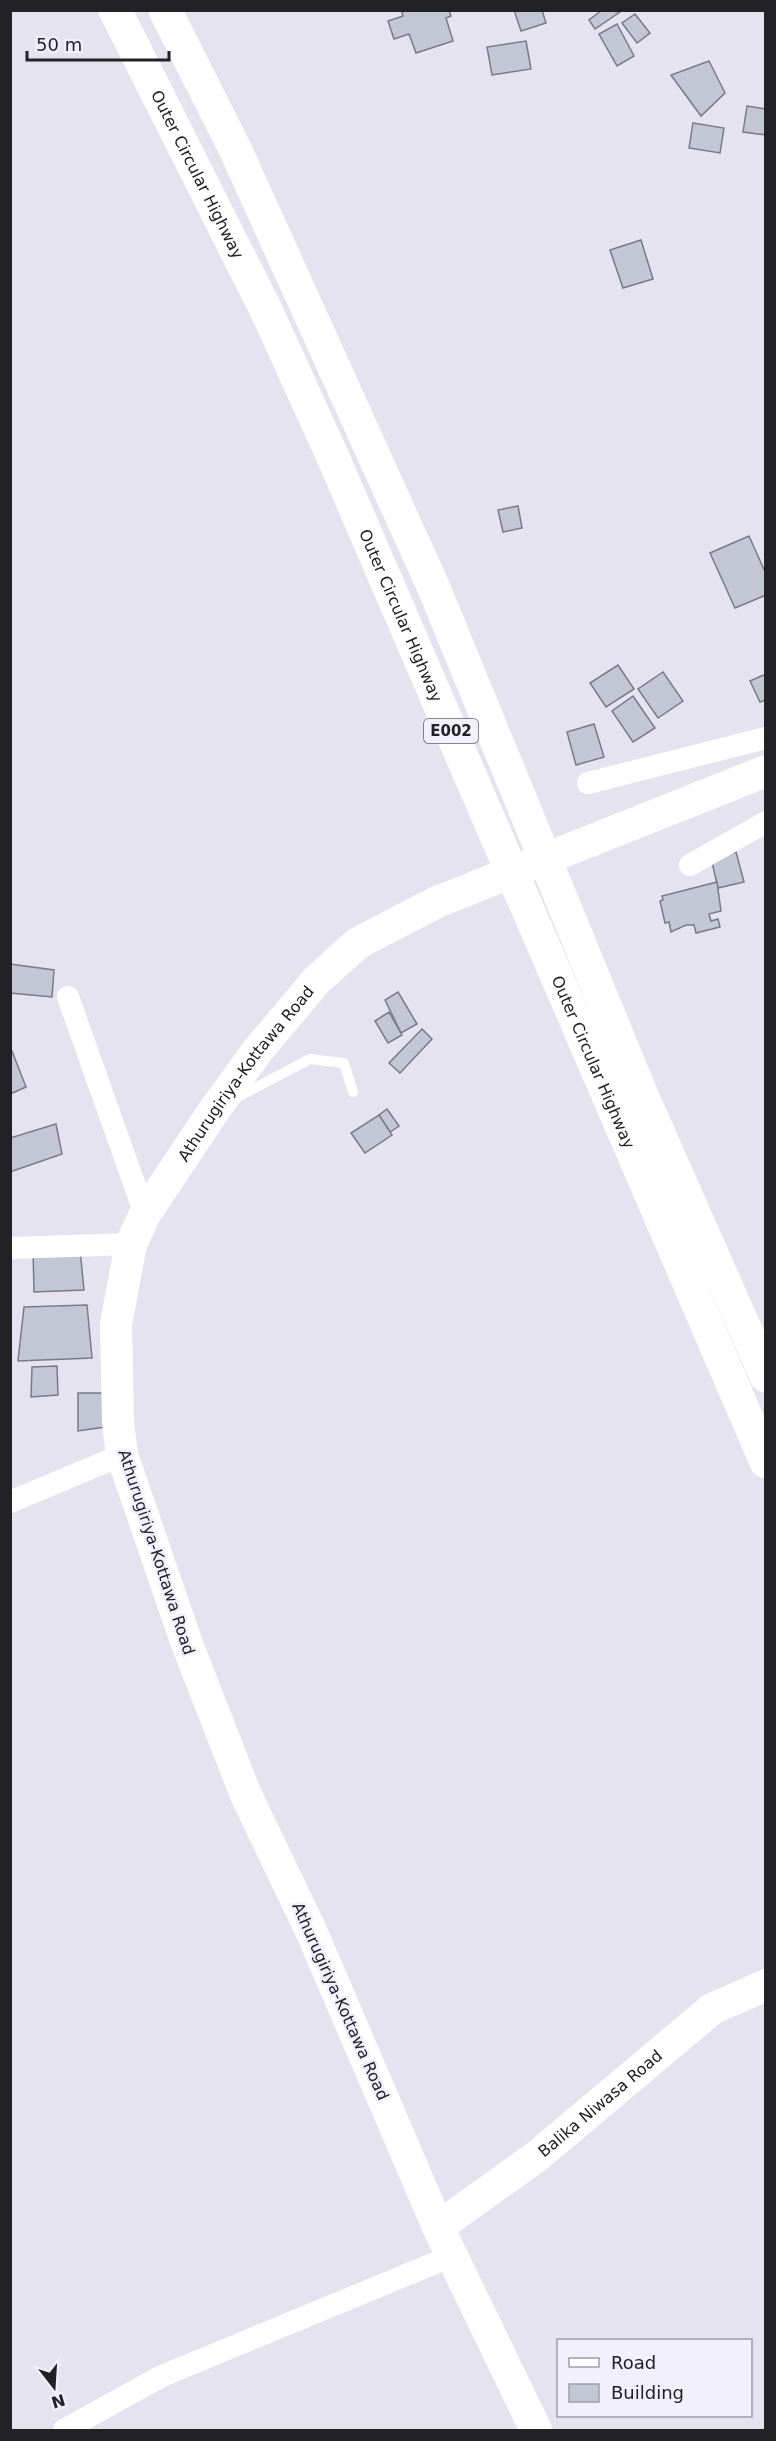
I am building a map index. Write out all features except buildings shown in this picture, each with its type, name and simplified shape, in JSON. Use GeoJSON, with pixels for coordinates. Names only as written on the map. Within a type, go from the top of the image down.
{"type":"FeatureCollection","features":[{"type":"Feature","properties":{"kind":"highway","name":"Outer Circular Highway"},"geometry":{"type":"LineString","coordinates":[[115,10],[267,312],[332,455],[765,1462]]}},
{"type":"Feature","properties":{"kind":"highway","name":"Outer Circular Highway"},"geometry":{"type":"LineString","coordinates":[[165,10],[236,151],[433,586],[641,1093],[765,1376]]}},
{"type":"Feature","properties":{"kind":"main road","name":"Athurugiriya-Kottawa Road"},"geometry":{"type":"LineString","coordinates":[[536,2430],[438,2227],[312,1933],[246,1795],[187,1644],[122,1455],[118,1422],[116,1324],[131,1244],[145,1214],[215,1109],[258,1050],[336,961],[358,943],[437,902],[765,771]]}},
{"type":"Feature","properties":{"kind":"main road","name":"Balika Niwasa Road"},"geometry":{"type":"LineString","coordinates":[[438,2227],[536,2157],[712,2009],[765,1985]]}},
{"type":"Feature","properties":{"kind":"street"},"geometry":{"type":"LineString","coordinates":[[588,783],[765,738]]}},
{"type":"Feature","properties":{"kind":"street"},"geometry":{"type":"LineString","coordinates":[[690,865],[765,822]]}},
{"type":"Feature","properties":{"kind":"street"},"geometry":{"type":"LineString","coordinates":[[68,997],[145,1214]]}},
{"type":"Feature","properties":{"kind":"street"},"geometry":{"type":"LineString","coordinates":[[10,1248],[131,1244]]}},
{"type":"Feature","properties":{"kind":"street"},"geometry":{"type":"LineString","coordinates":[[10,1502],[122,1455]]}},
{"type":"Feature","properties":{"kind":"street"},"geometry":{"type":"LineString","coordinates":[[64,2430],[162,2376],[452,2256]]}},
{"type":"Feature","properties":{"kind":"lane"},"geometry":{"type":"LineString","coordinates":[[215,1109],[310,1059],[344,1063],[353,1092]]}}]}
